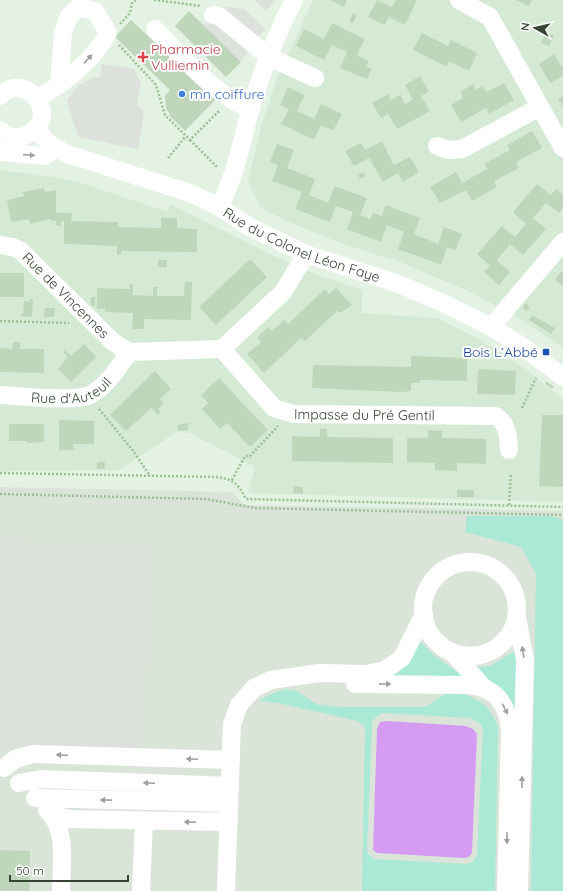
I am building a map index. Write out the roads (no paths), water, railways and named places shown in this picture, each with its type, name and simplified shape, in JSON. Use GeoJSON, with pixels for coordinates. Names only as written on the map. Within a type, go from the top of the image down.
{"type":"FeatureCollection","features":[{"type":"Feature","properties":{"kind":"street"},"geometry":{"type":"LineString","coordinates":[[219,207],[231,180],[251,110],[269,57],[283,22],[294,0]]}},
{"type":"Feature","properties":{"kind":"street"},"geometry":{"type":"LineString","coordinates":[[459,0],[490,17],[563,148]]}},
{"type":"Feature","properties":{"kind":"street"},"geometry":{"type":"LineString","coordinates":[[37,98],[59,85],[78,70],[101,45],[108,33],[95,11],[79,8],[69,16],[64,32],[59,85]]}},
{"type":"Feature","properties":{"kind":"street"},"geometry":{"type":"LineString","coordinates":[[213,15],[219,16],[269,57],[315,78]]}},
{"type":"Feature","properties":{"kind":"street"},"geometry":{"type":"LineString","coordinates":[[155,29],[212,87],[227,98],[251,110]]}},
{"type":"Feature","properties":{"kind":"street"},"geometry":{"type":"LineString","coordinates":[[1,90],[21,88],[30,92],[37,98],[40,104],[42,117],[36,128],[29,134],[20,137],[2,134]]}},
{"type":"Feature","properties":{"kind":"street"},"geometry":{"type":"LineString","coordinates":[[437,146],[448,150],[462,149],[540,107]]}},
{"type":"Feature","properties":{"kind":"street","name":"Rue du Colonel Léon Faye"},"geometry":{"type":"LineString","coordinates":[[36,128],[45,140],[56,149],[77,158],[190,193],[219,207],[250,227],[306,254],[396,284],[443,303],[491,327],[528,350],[563,377]]}},
{"type":"Feature","properties":{"kind":"street"},"geometry":{"type":"LineString","coordinates":[[0,152],[44,156],[56,149]]}},
{"type":"Feature","properties":{"kind":"street"},"geometry":{"type":"LineString","coordinates":[[491,327],[563,242]]}},
{"type":"Feature","properties":{"kind":"street","name":"Rue de Vincennes"},"geometry":{"type":"LineString","coordinates":[[0,245],[13,247],[21,251],[113,342],[130,352]]}},
{"type":"Feature","properties":{"kind":"street"},"geometry":{"type":"LineString","coordinates":[[130,352],[222,349],[283,292],[306,254]]}},
{"type":"Feature","properties":{"kind":"street","name":"Impasse du Pré Gentil"},"geometry":{"type":"LineString","coordinates":[[222,349],[274,408],[293,414],[496,416],[505,423],[509,450]]}},
{"type":"Feature","properties":{"kind":"street","name":"Rue d'Auteuil"},"geometry":{"type":"LineString","coordinates":[[0,395],[69,397],[88,396],[112,376],[130,352]]}},
{"type":"Feature","properties":{"kind":"street"},"geometry":{"type":"LineString","coordinates":[[226,891],[232,724],[239,705],[254,688],[271,680],[318,673],[367,674],[385,670],[402,658],[424,614],[426,594],[436,577],[452,566],[472,562],[491,566],[507,579],[516,596],[517,617],[524,660],[519,891]]}},
{"type":"Feature","properties":{"kind":"street"},"geometry":{"type":"LineString","coordinates":[[424,614],[428,628],[435,640],[452,652],[486,689],[499,699],[508,716],[506,891]]}},
{"type":"Feature","properties":{"kind":"street"},"geometry":{"type":"LineString","coordinates":[[452,652],[475,656],[497,648],[512,631],[517,617]]}},
{"type":"Feature","properties":{"kind":"street"},"geometry":{"type":"LineString","coordinates":[[290,678],[319,684],[469,685],[486,689]]}},
{"type":"Feature","properties":{"kind":"street"},"geometry":{"type":"LineString","coordinates":[[61,891],[62,848],[59,829],[53,815],[2,767],[15,759],[33,754],[230,760]]}},
{"type":"Feature","properties":{"kind":"street"},"geometry":{"type":"LineString","coordinates":[[19,782],[41,779],[230,795]]}},
{"type":"Feature","properties":{"kind":"street"},"geometry":{"type":"LineString","coordinates":[[35,798],[230,795]]}},
{"type":"Feature","properties":{"kind":"street"},"geometry":{"type":"LineString","coordinates":[[53,815],[69,819],[229,822]]}},
{"type":"Feature","properties":{"kind":"street"},"geometry":{"type":"LineString","coordinates":[[141,891],[144,821]]}},
{"type":"Feature","properties":{"kind":"place","name":"Pharmacie Vulliemin"},"geometry":{"type":"Point","coordinates":[143,57]}},
{"type":"Feature","properties":{"kind":"place","name":"mn coiffure"},"geometry":{"type":"Point","coordinates":[182,94]}},
{"type":"Feature","properties":{"kind":"place","name":"Bois L’Abbé"},"geometry":{"type":"Point","coordinates":[546,352]}}]}
